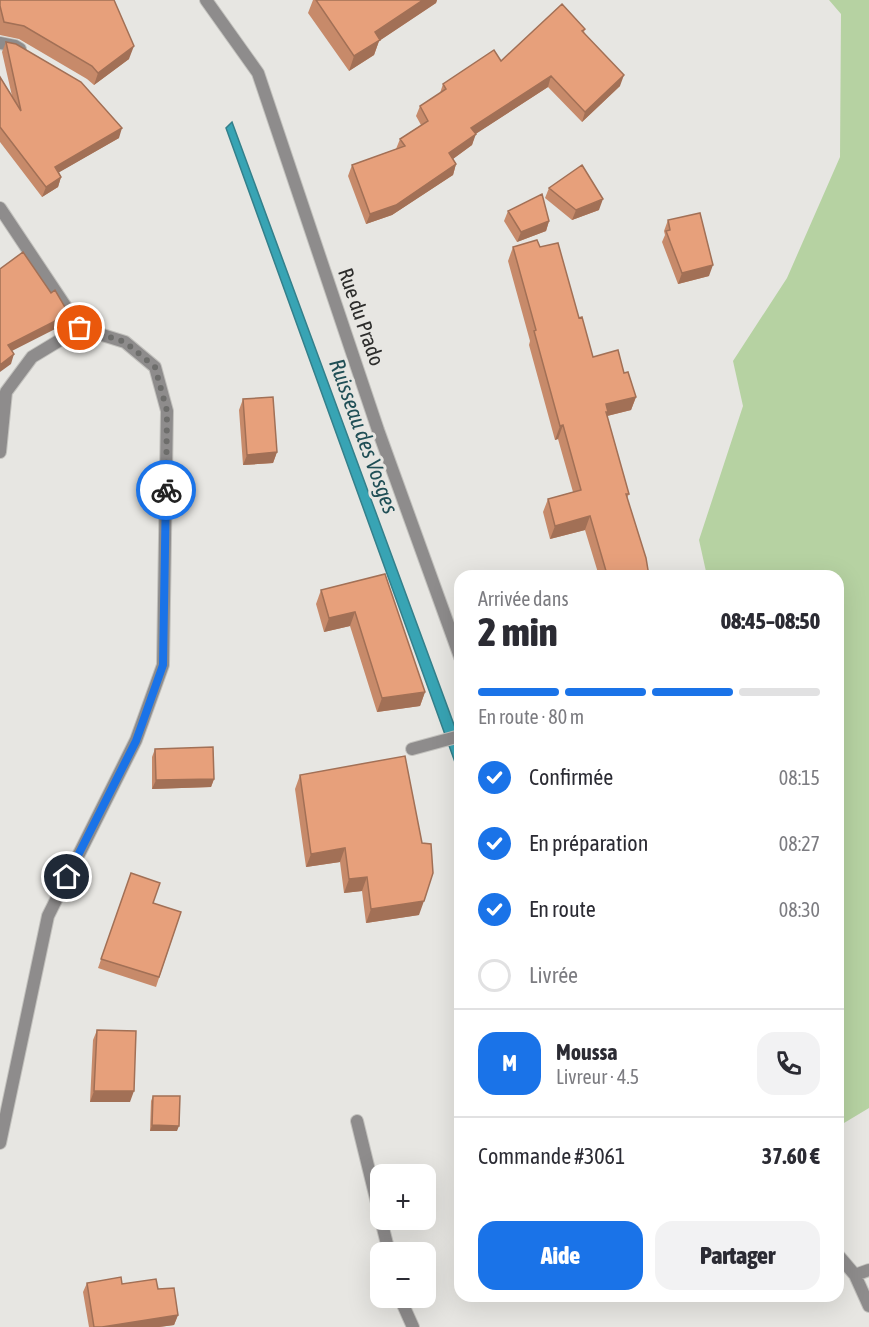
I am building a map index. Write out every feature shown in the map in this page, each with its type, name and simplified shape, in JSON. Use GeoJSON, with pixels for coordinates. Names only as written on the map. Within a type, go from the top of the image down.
{"type":"FeatureCollection","features":[{"type":"Feature","properties":{"kind":"street","name":"Rue du Prado"},"geometry":{"type":"LineString","coordinates":[[206,0],[258,73],[378,430],[454,640]]}},
{"type":"Feature","properties":{"kind":"street"},"geometry":{"type":"LineString","coordinates":[[0,43],[15,46],[34,57]]}},
{"type":"Feature","properties":{"kind":"street"},"geometry":{"type":"LineString","coordinates":[[0,208],[80,328],[125,342],[155,367],[167,411],[163,665],[136,741],[48,916],[0,1143]]}},
{"type":"Feature","properties":{"kind":"street"},"geometry":{"type":"LineString","coordinates":[[0,452],[6,392],[32,357],[80,328]]}},
{"type":"Feature","properties":{"kind":"street"},"geometry":{"type":"LineString","coordinates":[[412,749],[454,738]]}},
{"type":"Feature","properties":{"kind":"street"},"geometry":{"type":"LineString","coordinates":[[357,1121],[370,1174]]}},
{"type":"Feature","properties":{"kind":"street"},"geometry":{"type":"LineString","coordinates":[[844,1262],[855,1275],[869,1306]]}},
{"type":"Feature","properties":{"kind":"street"},"geometry":{"type":"LineString","coordinates":[[855,1275],[869,1270]]}},
{"type":"Feature","properties":{"kind":"street"},"geometry":{"type":"LineString","coordinates":[[404,1308],[413,1327]]}},
{"type":"Feature","properties":{"kind":"green space"},"geometry":{"type":"Polygon","coordinates":[[[829,0],[869,0],[869,1108],[844,1123],[844,570],[706,570],[699,540],[743,406],[733,361],[787,278],[840,157],[841,14],[829,0]]]}},
{"type":"Feature","properties":{"kind":"water"},"geometry":{"type":"Polygon","coordinates":[[[232,122],[454,725],[454,759],[226,128],[232,122]]]}},
{"type":"Feature","properties":{"kind":"building"},"geometry":{"type":"Polygon","coordinates":[[[0,0],[114,0],[134,46],[98,73],[92,66],[24,26],[4,22],[0,0]]]}},
{"type":"Feature","properties":{"kind":"building"},"geometry":{"type":"Polygon","coordinates":[[[316,0],[423,0],[375,32],[380,40],[354,56],[316,0]]]}},
{"type":"Feature","properties":{"kind":"building"},"geometry":{"type":"Polygon","coordinates":[[[562,4],[585,29],[582,31],[624,75],[585,112],[551,76],[471,128],[476,134],[449,153],[456,164],[396,205],[370,214],[352,165],[405,146],[400,139],[428,121],[420,106],[446,89],[443,84],[494,50],[501,61],[562,4]]]}},
{"type":"Feature","properties":{"kind":"building"},"geometry":{"type":"Polygon","coordinates":[[[6,42],[16,44],[81,82],[122,128],[55,167],[61,177],[46,187],[0,127],[0,77],[21,111],[6,42]]]}},
{"type":"Feature","properties":{"kind":"building"},"geometry":{"type":"Polygon","coordinates":[[[582,165],[603,199],[576,210],[549,188],[582,165]]]}},
{"type":"Feature","properties":{"kind":"building"},"geometry":{"type":"Polygon","coordinates":[[[542,194],[549,221],[521,232],[508,211],[542,194]]]}},
{"type":"Feature","properties":{"kind":"building"},"geometry":{"type":"Polygon","coordinates":[[[700,213],[713,265],[682,273],[666,231],[670,230],[668,220],[700,213]]]}},
{"type":"Feature","properties":{"kind":"building"},"geometry":{"type":"Polygon","coordinates":[[[537,240],[540,247],[558,243],[579,318],[582,317],[593,357],[618,350],[624,373],[628,372],[636,397],[606,404],[608,412],[606,412],[648,570],[606,570],[590,516],[555,526],[548,499],[581,490],[563,425],[560,426],[513,247],[537,240]]]}},
{"type":"Feature","properties":{"kind":"building"},"geometry":{"type":"Polygon","coordinates":[[[23,252],[51,293],[55,290],[69,314],[8,345],[14,354],[0,365],[0,269],[23,252]]]}},
{"type":"Feature","properties":{"kind":"building"},"geometry":{"type":"Polygon","coordinates":[[[273,397],[277,452],[247,455],[243,399],[273,397]]]}},
{"type":"Feature","properties":{"kind":"building"},"geometry":{"type":"Polygon","coordinates":[[[385,574],[425,692],[382,698],[355,612],[329,618],[321,590],[385,574]]]}},
{"type":"Feature","properties":{"kind":"building"},"geometry":{"type":"Polygon","coordinates":[[[213,747],[214,779],[156,780],[155,749],[213,747]]]}},
{"type":"Feature","properties":{"kind":"building"},"geometry":{"type":"Polygon","coordinates":[[[405,756],[422,843],[431,844],[433,873],[424,901],[371,909],[367,877],[349,879],[345,848],[311,854],[300,775],[405,756]]]}},
{"type":"Feature","properties":{"kind":"building"},"geometry":{"type":"Polygon","coordinates":[[[131,873],[160,883],[153,903],[181,912],[159,977],[101,959],[131,873]]]}},
{"type":"Feature","properties":{"kind":"building"},"geometry":{"type":"Polygon","coordinates":[[[97,1030],[136,1031],[134,1091],[94,1091],[97,1030]]]}},
{"type":"Feature","properties":{"kind":"building"},"geometry":{"type":"Polygon","coordinates":[[[153,1096],[180,1096],[179,1126],[152,1125],[153,1096]]]}},
{"type":"Feature","properties":{"kind":"building"},"geometry":{"type":"Polygon","coordinates":[[[121,1277],[122,1284],[156,1279],[158,1289],[174,1288],[178,1315],[94,1327],[87,1283],[121,1277]]]}},
{"type":"Feature","properties":{"kind":"way so far"},"geometry":{"type":"LineString","coordinates":[[80,328],[125,342],[155,367],[167,411],[166,490]]}},
{"type":"Feature","properties":{"kind":"route"},"geometry":{"type":"LineString","coordinates":[[67,877],[136,741],[163,665],[166,490]]}},
{"type":"Feature","properties":{"kind":"water label","name":"Ruisseau des Vosges"},"geometry":{"type":"Point","coordinates":[364,436]}}]}
